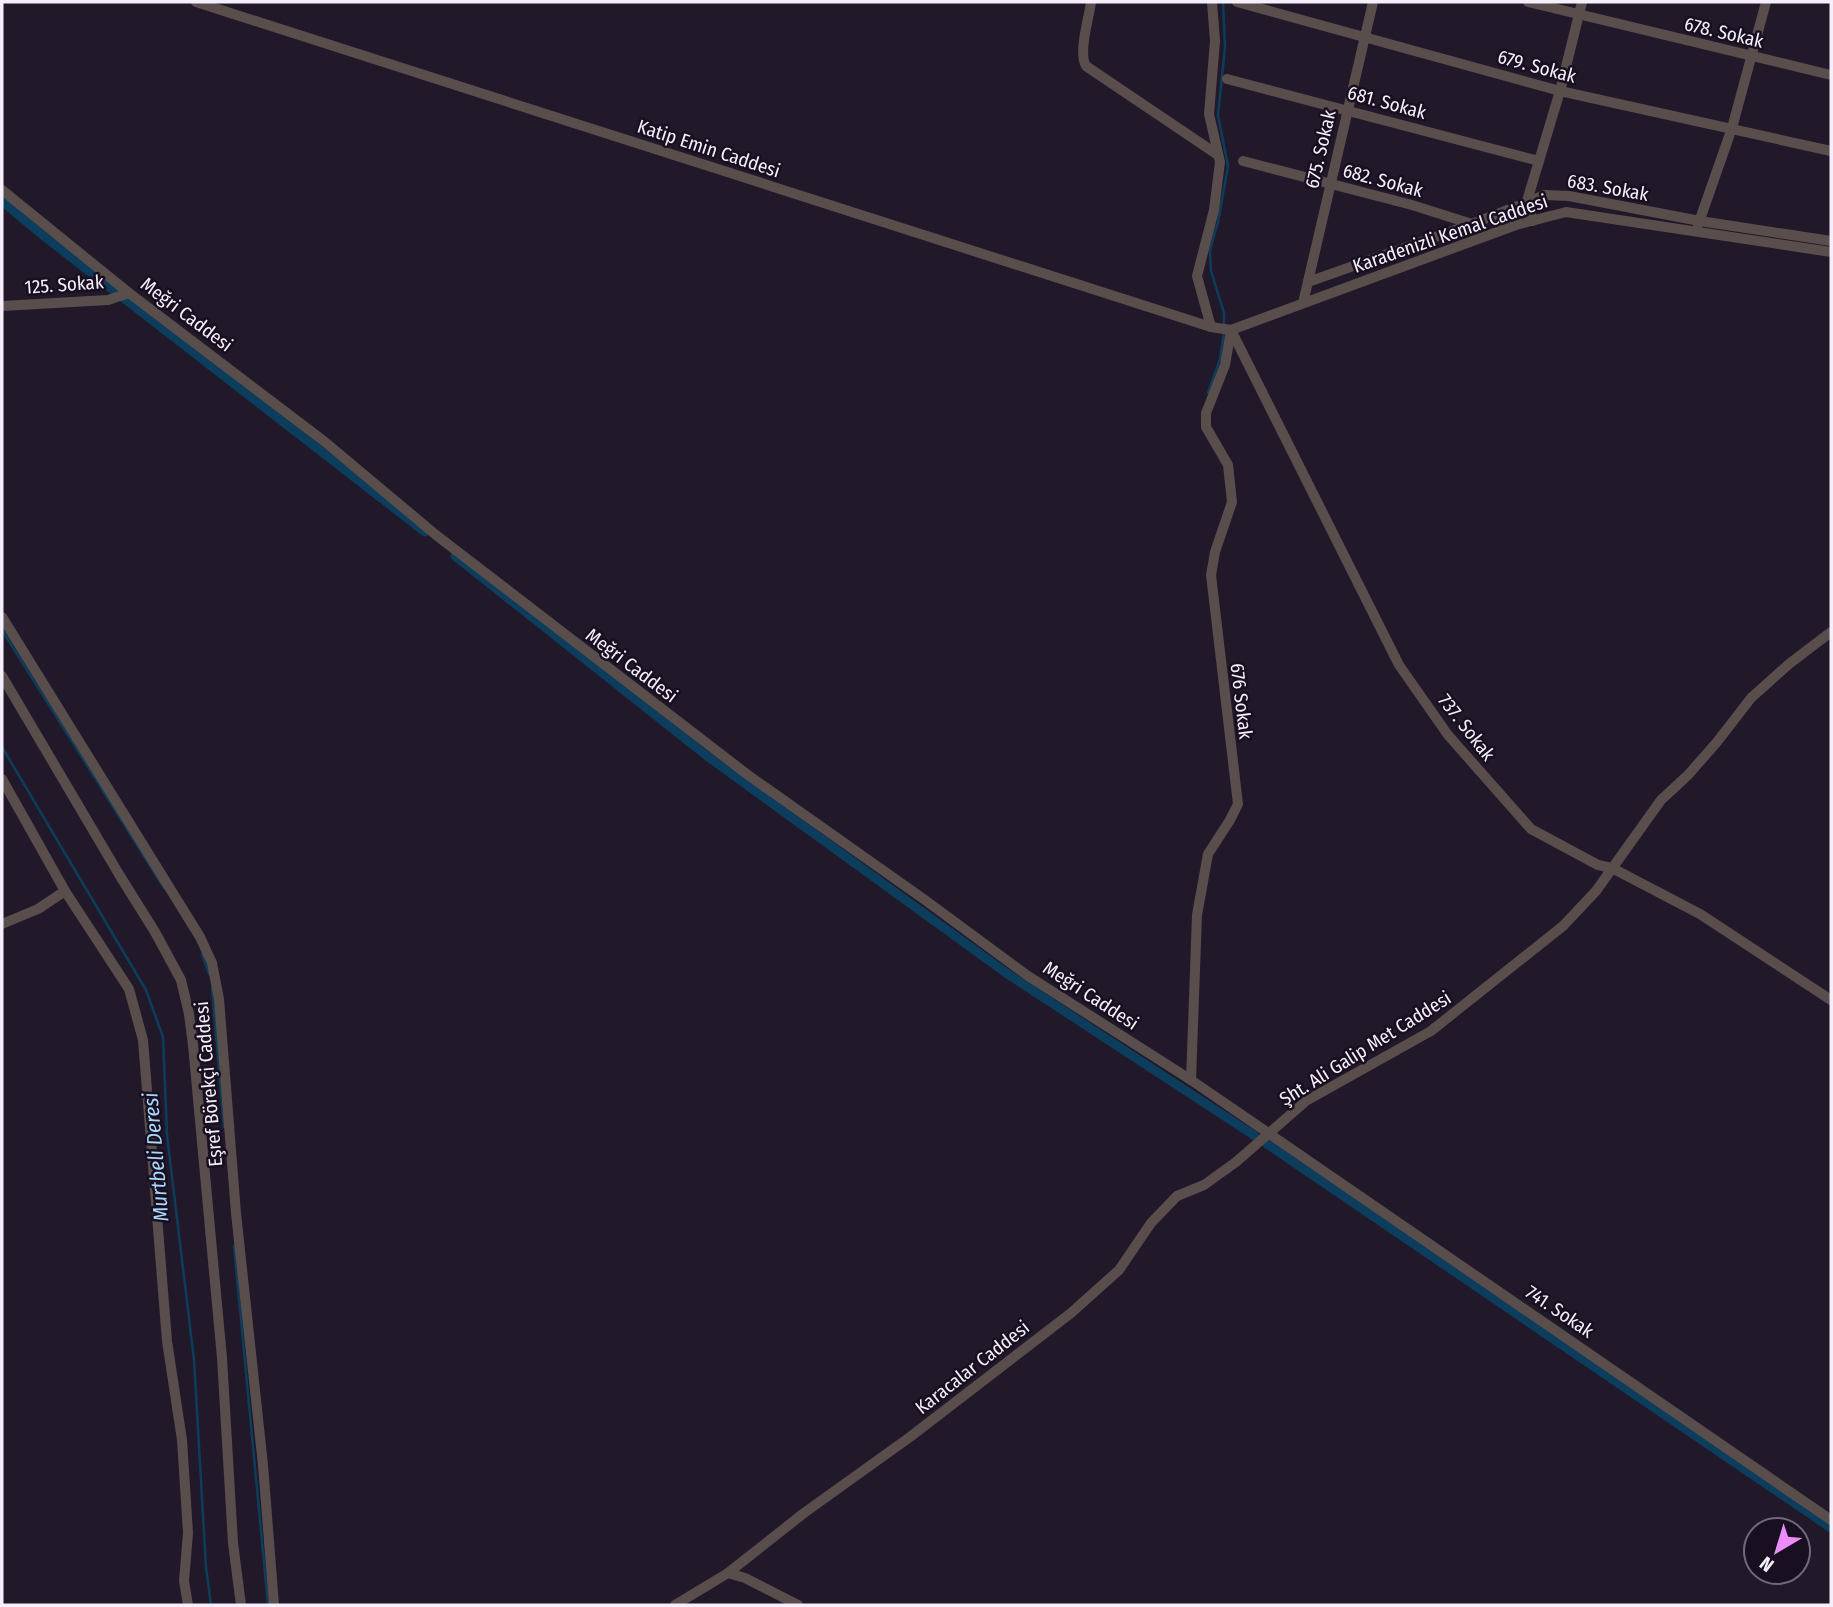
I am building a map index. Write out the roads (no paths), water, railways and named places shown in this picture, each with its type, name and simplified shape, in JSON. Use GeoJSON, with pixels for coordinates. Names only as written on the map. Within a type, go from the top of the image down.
{"type":"FeatureCollection","features":[{"type":"Feature","properties":{"kind":"street","name":"Katip Emin Caddesi"},"geometry":{"type":"LineString","coordinates":[[196,2],[1222,329]]}},
{"type":"Feature","properties":{"kind":"street"},"geometry":{"type":"LineString","coordinates":[[1091,2],[1083,47],[1082,60],[1086,66],[1218,155]]}},
{"type":"Feature","properties":{"kind":"street"},"geometry":{"type":"LineString","coordinates":[[1212,2],[1215,41],[1209,114],[1220,162],[1213,210],[1197,276],[1222,329]]}},
{"type":"Feature","properties":{"kind":"street","name":"679. Sokak"},"geometry":{"type":"LineString","coordinates":[[1237,2],[1560,91],[1831,151]]}},
{"type":"Feature","properties":{"kind":"street","name":"675. Sokak"},"geometry":{"type":"LineString","coordinates":[[1303,303],[1373,2]]}},
{"type":"Feature","properties":{"kind":"street","name":"678. Sokak"},"geometry":{"type":"LineString","coordinates":[[1528,2],[1831,75]]}},
{"type":"Feature","properties":{"kind":"street"},"geometry":{"type":"LineString","coordinates":[[1533,220],[1527,201],[1560,91],[1582,2]]}},
{"type":"Feature","properties":{"kind":"street"},"geometry":{"type":"LineString","coordinates":[[1698,226],[1732,128],[1766,2]]}},
{"type":"Feature","properties":{"kind":"street","name":"681. Sokak"},"geometry":{"type":"LineString","coordinates":[[1227,79],[1539,161]]}},
{"type":"Feature","properties":{"kind":"street","name":"682. Sokak"},"geometry":{"type":"LineString","coordinates":[[1243,161],[1472,224]]}},
{"type":"Feature","properties":{"kind":"street","name":"Meğri Caddesi"},"geometry":{"type":"LineString","coordinates":[[2,190],[129,293],[315,434],[436,535],[748,775],[1028,976],[1191,1080],[1266,1134]]}},
{"type":"Feature","properties":{"kind":"street","name":"683. Sokak"},"geometry":{"type":"LineString","coordinates":[[1308,282],[1545,195],[1569,196],[1698,226],[1831,241]]}},
{"type":"Feature","properties":{"kind":"street","name":"Karadenizli Kemal Caddesi"},"geometry":{"type":"LineString","coordinates":[[1222,329],[1303,303],[1533,220],[1566,212],[1698,226],[1831,253]]}},
{"type":"Feature","properties":{"kind":"street","name":"125. Sokak"},"geometry":{"type":"LineString","coordinates":[[2,306],[107,300],[129,293]]}},
{"type":"Feature","properties":{"kind":"street","name":"737. Sokak"},"geometry":{"type":"LineString","coordinates":[[1222,329],[1399,665],[1441,725],[1531,829],[1700,914],[1831,1000]]}},
{"type":"Feature","properties":{"kind":"street","name":"676 Sokak"},"geometry":{"type":"LineString","coordinates":[[1191,1080],[1196,915],[1208,854],[1230,821],[1238,803],[1211,575],[1215,552],[1232,502],[1228,465],[1206,427],[1206,413],[1225,365],[1222,329]]}},
{"type":"Feature","properties":{"kind":"street","name":"Eşref Börekçi Caddesi"},"geometry":{"type":"LineString","coordinates":[[2,617],[200,937],[212,963],[221,1025],[236,1213],[263,1465],[274,1605]]}},
{"type":"Feature","properties":{"kind":"street","name":"Şht. Ali Galip Met Caddesi"},"geometry":{"type":"LineString","coordinates":[[1266,1134],[1306,1101],[1431,1031],[1563,926],[1596,891],[1661,800],[1688,775],[1751,698],[1831,632]]}},
{"type":"Feature","properties":{"kind":"street"},"geometry":{"type":"LineString","coordinates":[[2,676],[181,980],[189,1014],[194,1058],[222,1358],[233,1543],[241,1605]]}},
{"type":"Feature","properties":{"kind":"street"},"geometry":{"type":"LineString","coordinates":[[2,779],[65,891],[129,989],[143,1040],[167,1341],[182,1440],[188,1533],[184,1581],[188,1605]]}},
{"type":"Feature","properties":{"kind":"street"},"geometry":{"type":"LineString","coordinates":[[2,924],[37,909],[65,891]]}},
{"type":"Feature","properties":{"kind":"street","name":"741. Sokak"},"geometry":{"type":"LineString","coordinates":[[1266,1134],[1564,1335],[1831,1520]]}},
{"type":"Feature","properties":{"kind":"street","name":"Karacalar Caddesi"},"geometry":{"type":"LineString","coordinates":[[675,1605],[728,1573],[1071,1313],[1119,1270],[1151,1223],[1177,1196],[1204,1185],[1236,1162],[1266,1134]]}},
{"type":"Feature","properties":{"kind":"street"},"geometry":{"type":"LineString","coordinates":[[728,1573],[745,1578],[798,1605]]}},
{"type":"Feature","properties":{"kind":"waterway"},"geometry":{"type":"LineString","coordinates":[[1223,2],[1225,47],[1218,115],[1228,166],[1210,250],[1211,271],[1224,313],[1224,325]]}},
{"type":"Feature","properties":{"kind":"waterway"},"geometry":{"type":"LineString","coordinates":[[2,201],[425,532]]}},
{"type":"Feature","properties":{"kind":"waterway"},"geometry":{"type":"LineString","coordinates":[[1208,393],[1220,359],[1224,332]]}},
{"type":"Feature","properties":{"kind":"waterway"},"geometry":{"type":"LineString","coordinates":[[455,556],[707,756],[1009,975],[1255,1136]]}},
{"type":"Feature","properties":{"kind":"waterway"},"geometry":{"type":"LineString","coordinates":[[2,630],[164,888]]}},
{"type":"Feature","properties":{"kind":"waterway","name":"Murtbeli Deresi"},"geometry":{"type":"LineString","coordinates":[[2,747],[146,990],[163,1037],[167,1135],[194,1360],[206,1567],[211,1605]]}},
{"type":"Feature","properties":{"kind":"waterway"},"geometry":{"type":"LineString","coordinates":[[202,954],[209,974]]}},
{"type":"Feature","properties":{"kind":"waterway"},"geometry":{"type":"LineString","coordinates":[[212,988],[224,1127]]}},
{"type":"Feature","properties":{"kind":"waterway"},"geometry":{"type":"LineString","coordinates":[[1267,1144],[1831,1528]]}},
{"type":"Feature","properties":{"kind":"waterway"},"geometry":{"type":"LineString","coordinates":[[234,1246],[268,1605]]}}]}
